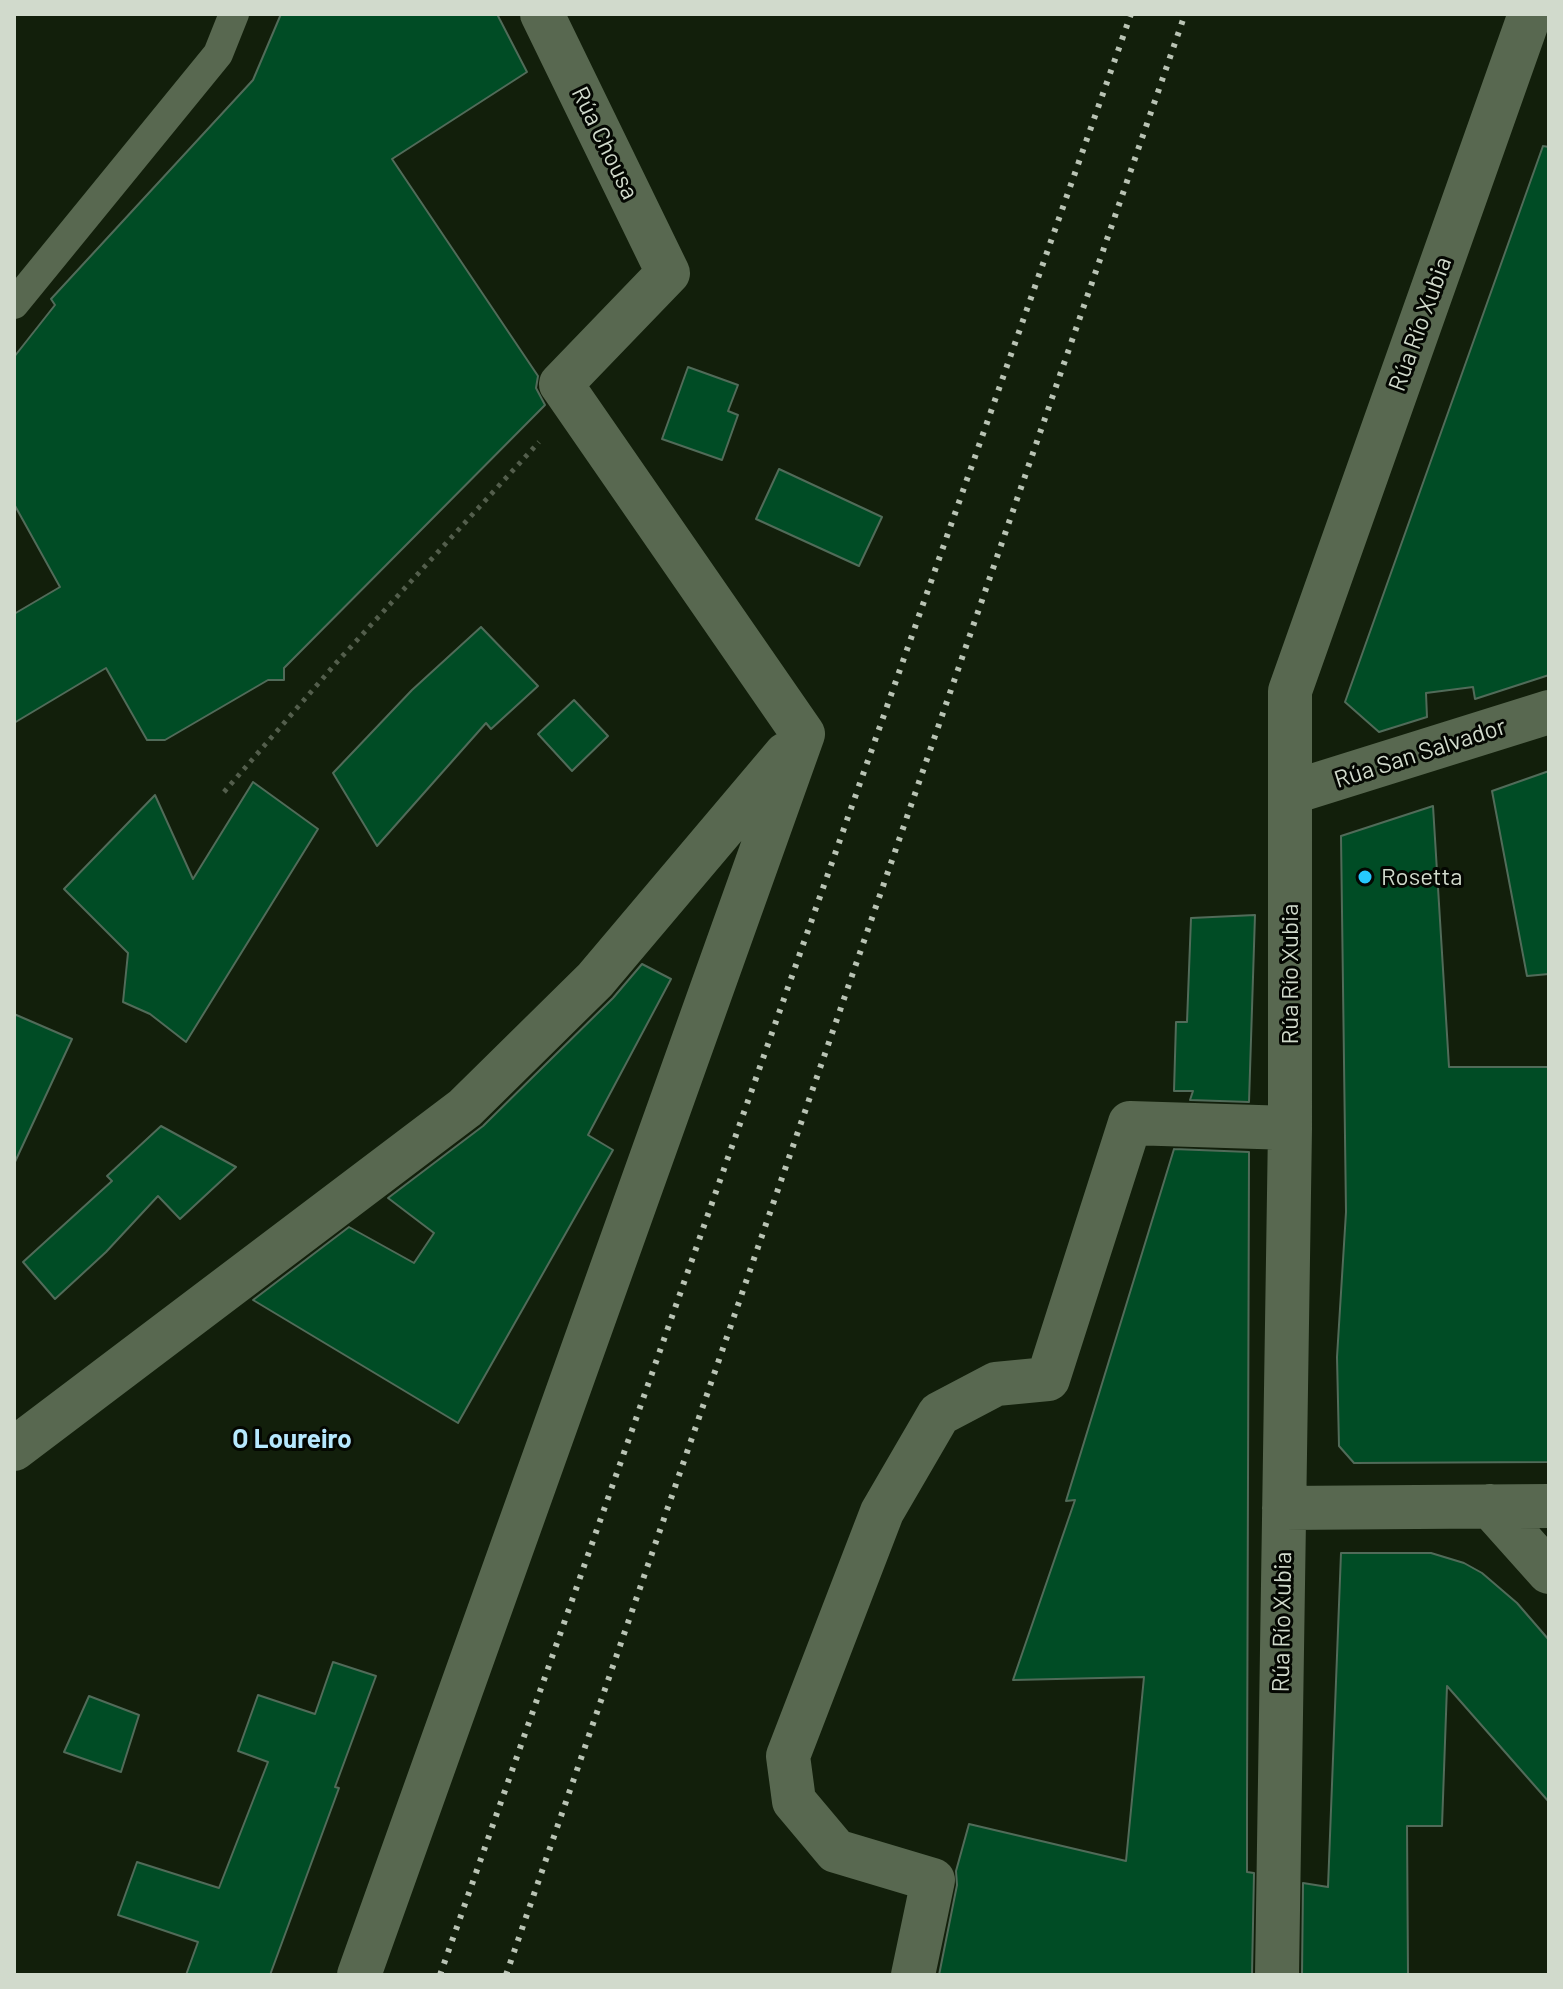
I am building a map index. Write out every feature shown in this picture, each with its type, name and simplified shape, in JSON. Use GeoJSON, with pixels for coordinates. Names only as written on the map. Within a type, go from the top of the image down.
{"type":"FeatureCollection","features":[{"type":"Feature","properties":{"kind":"street","name":"Rúa Chousa"},"geometry":{"type":"LineString","coordinates":[[542,14],[668,273],[561,384],[575,403]]}},
{"type":"Feature","properties":{"kind":"street","name":"Rúa Río Xubia"},"geometry":{"type":"LineString","coordinates":[[1277,1975],[1290,1128],[1290,691],[1530,14]]}},
{"type":"Feature","properties":{"kind":"street"},"geometry":{"type":"LineString","coordinates":[[575,403],[803,734]]}},
{"type":"Feature","properties":{"kind":"street","name":"Rúa San Salvador"},"geometry":{"type":"LineString","coordinates":[[1290,793],[1549,712]]}},
{"type":"Feature","properties":{"kind":"street"},"geometry":{"type":"LineString","coordinates":[[14,1449],[465,1108],[595,980],[803,734]]}},
{"type":"Feature","properties":{"kind":"street"},"geometry":{"type":"LineString","coordinates":[[359,1975],[803,734]]}},
{"type":"Feature","properties":{"kind":"street"},"geometry":{"type":"LineString","coordinates":[[913,1975],[933,1880],[836,1851],[794,1801],[788,1756],[882,1512],[939,1414],[996,1384],[1048,1379],[1130,1123],[1290,1128]]}},
{"type":"Feature","properties":{"kind":"street"},"geometry":{"type":"LineString","coordinates":[[1490,1506],[1549,1572]]}},
{"type":"Feature","properties":{"kind":"street"},"geometry":{"type":"LineString","coordinates":[[1284,1508],[1549,1506]]}},
{"type":"Feature","properties":{"kind":"lane"},"geometry":{"type":"LineString","coordinates":[[14,304],[218,54],[234,14]]}},
{"type":"Feature","properties":{"kind":"path"},"geometry":{"type":"LineString","coordinates":[[224,792],[337,662],[575,403]]}},
{"type":"Feature","properties":{"kind":"building"},"geometry":{"type":"Polygon","coordinates":[[[281,14],[497,14],[527,72],[392,159],[538,376],[536,388],[545,405],[284,668],[284,680],[268,680],[165,740],[147,740],[106,668],[14,723],[14,614],[60,587],[14,504],[14,357],[55,305],[51,299],[253,80],[281,14]]]}},
{"type":"Feature","properties":{"kind":"building"},"geometry":{"type":"Polygon","coordinates":[[[1543,146],[1549,147],[1549,675],[1475,699],[1473,687],[1426,693],[1427,717],[1379,732],[1345,702],[1543,146]]]}},
{"type":"Feature","properties":{"kind":"building"},"geometry":{"type":"Polygon","coordinates":[[[688,367],[738,385],[728,411],[738,415],[722,460],[662,439],[688,367]]]}},
{"type":"Feature","properties":{"kind":"building"},"geometry":{"type":"Polygon","coordinates":[[[779,469],[882,517],[859,566],[756,519],[779,469]]]}},
{"type":"Feature","properties":{"kind":"building"},"geometry":{"type":"Polygon","coordinates":[[[481,627],[538,686],[491,729],[486,723],[377,846],[333,773],[412,690],[481,627]]]}},
{"type":"Feature","properties":{"kind":"building"},"geometry":{"type":"Polygon","coordinates":[[[574,700],[608,736],[572,771],[538,734],[574,700]]]}},
{"type":"Feature","properties":{"kind":"building"},"geometry":{"type":"Polygon","coordinates":[[[1549,771],[1549,974],[1527,976],[1492,791],[1549,771]]]}},
{"type":"Feature","properties":{"kind":"building"},"geometry":{"type":"Polygon","coordinates":[[[253,782],[318,829],[186,1042],[150,1014],[123,1002],[128,953],[64,889],[155,795],[193,879],[253,782]]]}},
{"type":"Feature","properties":{"kind":"building"},"geometry":{"type":"Polygon","coordinates":[[[1433,806],[1449,1067],[1549,1067],[1549,1462],[1354,1463],[1339,1446],[1337,1357],[1346,1212],[1341,836],[1433,806]]]}},
{"type":"Feature","properties":{"kind":"building"},"geometry":{"type":"Polygon","coordinates":[[[1255,915],[1249,1102],[1190,1100],[1193,1091],[1174,1091],[1176,1022],[1187,1022],[1191,918],[1255,915]]]}},
{"type":"Feature","properties":{"kind":"building"},"geometry":{"type":"Polygon","coordinates":[[[642,964],[671,979],[588,1135],[613,1150],[458,1423],[253,1300],[349,1227],[414,1263],[434,1233],[388,1198],[483,1126],[613,998],[642,964]]]}},
{"type":"Feature","properties":{"kind":"building"},"geometry":{"type":"Polygon","coordinates":[[[14,1014],[72,1039],[14,1164],[14,1014]]]}},
{"type":"Feature","properties":{"kind":"building"},"geometry":{"type":"Polygon","coordinates":[[[161,1126],[236,1167],[180,1219],[158,1196],[106,1252],[55,1299],[23,1262],[112,1181],[107,1176],[161,1126]]]}},
{"type":"Feature","properties":{"kind":"building"},"geometry":{"type":"Polygon","coordinates":[[[1174,1149],[1249,1152],[1247,1872],[1254,1873],[1252,1975],[939,1975],[957,1885],[956,1871],[969,1824],[1126,1861],[1144,1677],[1013,1680],[1075,1500],[1066,1501],[1174,1149]]]}},
{"type":"Feature","properties":{"kind":"building"},"geometry":{"type":"Polygon","coordinates":[[[1341,1553],[1431,1553],[1464,1563],[1482,1573],[1517,1603],[1549,1640],[1549,1802],[1447,1686],[1442,1826],[1407,1826],[1408,1975],[1302,1975],[1303,1883],[1328,1887],[1341,1553]]]}},
{"type":"Feature","properties":{"kind":"building"},"geometry":{"type":"Polygon","coordinates":[[[333,1662],[376,1676],[335,1787],[339,1788],[270,1975],[186,1975],[198,1942],[118,1915],[137,1862],[219,1888],[268,1762],[238,1751],[258,1695],[315,1714],[333,1662]]]}},
{"type":"Feature","properties":{"kind":"building"},"geometry":{"type":"Polygon","coordinates":[[[89,1696],[139,1715],[121,1772],[64,1752],[89,1696]]]}},
{"type":"Feature","properties":{"kind":"railway"},"geometry":{"type":"LineString","coordinates":[[440,1975],[1131,14]]}},
{"type":"Feature","properties":{"kind":"railway"},"geometry":{"type":"LineString","coordinates":[[506,1975],[1185,14]]}},
{"type":"Feature","properties":{"kind":"place","name":"Rosetta"},"geometry":{"type":"Point","coordinates":[1365,877]}},
{"type":"Feature","properties":{"kind":"district","name":"O Loureiro"},"geometry":{"type":"Point","coordinates":[292,1439]}}]}
